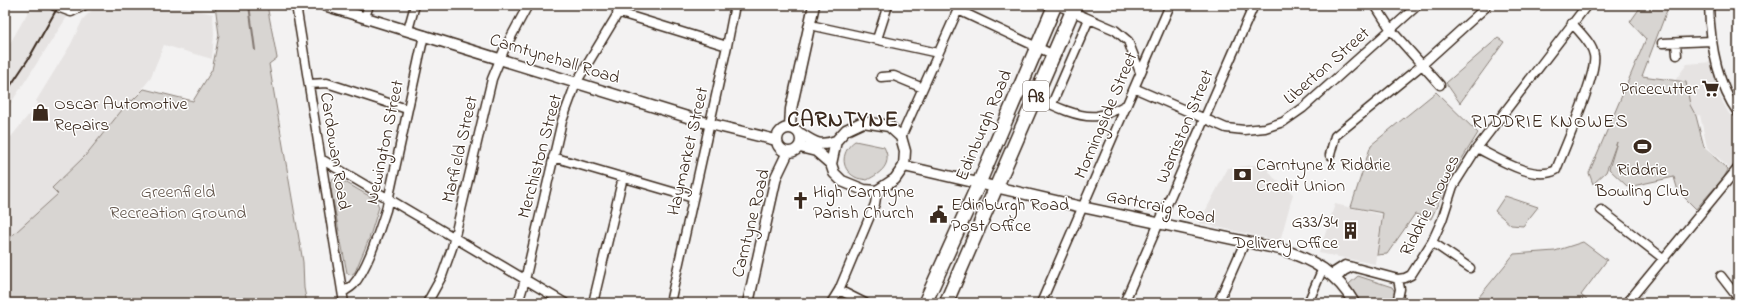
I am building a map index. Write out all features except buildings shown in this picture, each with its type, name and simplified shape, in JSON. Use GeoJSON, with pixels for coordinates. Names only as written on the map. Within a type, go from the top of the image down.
{"type":"FeatureCollection","features":[{"type":"Feature","properties":{"kind":"main road","name":"Edinburgh Road"},"geometry":{"type":"LineString","coordinates":[[925,303],[979,183],[1036,47],[1056,5]]}},
{"type":"Feature","properties":{"kind":"main road","name":"Edinburgh Road"},"geometry":{"type":"LineString","coordinates":[[946,303],[1074,8]]}},
{"type":"Feature","properties":{"kind":"street"},"geometry":{"type":"LineString","coordinates":[[56,5],[71,11],[77,10],[83,5]]}},
{"type":"Feature","properties":{"kind":"street","name":"Cardowan Road"},"geometry":{"type":"LineString","coordinates":[[296,5],[344,303]]}},
{"type":"Feature","properties":{"kind":"street","name":"Carntynehall Road"},"geometry":{"type":"LineString","coordinates":[[324,5],[710,124],[776,140]]}},
{"type":"Feature","properties":{"kind":"street"},"geometry":{"type":"LineString","coordinates":[[365,17],[369,5]]}},
{"type":"Feature","properties":{"kind":"street"},"geometry":{"type":"LineString","coordinates":[[408,30],[415,5]]}},
{"type":"Feature","properties":{"kind":"street","name":"Marfield Street"},"geometry":{"type":"LineString","coordinates":[[427,303],[442,276],[455,238],[492,79],[500,59],[528,5]]}},
{"type":"Feature","properties":{"kind":"street","name":"Merchiston Street"},"geometry":{"type":"LineString","coordinates":[[518,303],[525,280],[562,121],[576,83],[622,5]]}},
{"type":"Feature","properties":{"kind":"street","name":"Haymarket Street"},"geometry":{"type":"LineString","coordinates":[[670,303],[735,5]]}},
{"type":"Feature","properties":{"kind":"street"},"geometry":{"type":"LineString","coordinates":[[790,127],[791,109],[814,5]]}},
{"type":"Feature","properties":{"kind":"street"},"geometry":{"type":"LineString","coordinates":[[877,39],[888,5]]}},
{"type":"Feature","properties":{"kind":"street"},"geometry":{"type":"LineString","coordinates":[[1056,5],[1074,8],[1089,19],[1115,30],[1128,41],[1140,72]]}},
{"type":"Feature","properties":{"kind":"street","name":"Morningside Street"},"geometry":{"type":"LineString","coordinates":[[1041,303],[1170,5]]}},
{"type":"Feature","properties":{"kind":"street","name":"Warriston Street"},"geometry":{"type":"LineString","coordinates":[[1124,303],[1254,5]]}},
{"type":"Feature","properties":{"kind":"street"},"geometry":{"type":"LineString","coordinates":[[1376,5],[1391,30],[1440,85]]}},
{"type":"Feature","properties":{"kind":"street","name":"Liberton Street"},"geometry":{"type":"LineString","coordinates":[[1134,88],[1226,128],[1244,130],[1265,128],[1283,122],[1303,108],[1418,5]]}},
{"type":"Feature","properties":{"kind":"street","name":"Riddrie Knowes"},"geometry":{"type":"LineString","coordinates":[[1398,279],[1411,275],[1432,242],[1442,220],[1453,186],[1478,148],[1587,5]]}},
{"type":"Feature","properties":{"kind":"street"},"geometry":{"type":"LineString","coordinates":[[1709,5],[1712,41],[1719,74],[1725,92],[1738,113]]}},
{"type":"Feature","properties":{"kind":"street"},"geometry":{"type":"LineString","coordinates":[[901,137],[959,7],[1054,55]]}},
{"type":"Feature","properties":{"kind":"street"},"geometry":{"type":"LineString","coordinates":[[1330,155],[1335,136],[1422,65],[1485,8]]}},
{"type":"Feature","properties":{"kind":"street"},"geometry":{"type":"LineString","coordinates":[[617,12],[727,46]]}},
{"type":"Feature","properties":{"kind":"street"},"geometry":{"type":"LineString","coordinates":[[1052,104],[1089,19]]}},
{"type":"Feature","properties":{"kind":"street"},"geometry":{"type":"LineString","coordinates":[[1478,148],[1531,173],[1551,173],[1556,170],[1592,74],[1595,56],[1592,46],[1572,23]]}},
{"type":"Feature","properties":{"kind":"street"},"geometry":{"type":"LineString","coordinates":[[810,25],[938,53]]}},
{"type":"Feature","properties":{"kind":"street","name":"Newington Street"},"geometry":{"type":"LineString","coordinates":[[343,292],[353,285],[362,272],[377,236],[389,198],[424,35]]}},
{"type":"Feature","properties":{"kind":"street"},"geometry":{"type":"LineString","coordinates":[[1662,43],[1712,41]]}},
{"type":"Feature","properties":{"kind":"street"},"geometry":{"type":"LineString","coordinates":[[1676,43],[1677,55]]}},
{"type":"Feature","properties":{"kind":"street"},"geometry":{"type":"LineString","coordinates":[[881,77],[894,76],[923,88]]}},
{"type":"Feature","properties":{"kind":"street"},"geometry":{"type":"LineString","coordinates":[[309,84],[327,83],[407,109]]}},
{"type":"Feature","properties":{"kind":"street"},"geometry":{"type":"LineString","coordinates":[[1018,89],[1052,104],[1085,115],[1096,116],[1111,112],[1126,105]]}},
{"type":"Feature","properties":{"kind":"street"},"geometry":{"type":"LineString","coordinates":[[800,147],[816,151],[831,164],[834,173],[842,181],[864,190],[876,190],[895,179],[904,166],[905,151],[901,137],[889,126],[862,122],[846,130],[836,141],[826,145],[820,145],[801,134],[796,129],[790,127],[779,132],[776,140],[778,146],[788,152],[793,152],[800,147],[802,138],[801,134]]}},
{"type":"Feature","properties":{"kind":"street"},"geometry":{"type":"LineString","coordinates":[[831,164],[836,141]]}},
{"type":"Feature","properties":{"kind":"street","name":"Carntyne Road"},"geometry":{"type":"LineString","coordinates":[[748,303],[776,177],[788,152]]}},
{"type":"Feature","properties":{"kind":"street"},"geometry":{"type":"LineString","coordinates":[[553,157],[693,198]]}},
{"type":"Feature","properties":{"kind":"street"},"geometry":{"type":"LineString","coordinates":[[321,158],[565,303]]}},
{"type":"Feature","properties":{"kind":"street"},"geometry":{"type":"LineString","coordinates":[[904,166],[979,183]]}},
{"type":"Feature","properties":{"kind":"street"},"geometry":{"type":"LineString","coordinates":[[1627,303],[1738,168]]}},
{"type":"Feature","properties":{"kind":"street"},"geometry":{"type":"LineString","coordinates":[[593,303],[623,177]]}},
{"type":"Feature","properties":{"kind":"street","name":"Gartcraig Road"},"geometry":{"type":"LineString","coordinates":[[979,183],[1299,255],[1330,273],[1348,291],[1354,303]]}},
{"type":"Feature","properties":{"kind":"street"},"geometry":{"type":"LineString","coordinates":[[831,303],[839,290],[875,204],[876,190]]}},
{"type":"Feature","properties":{"kind":"street"},"geometry":{"type":"LineString","coordinates":[[1601,210],[1664,259]]}},
{"type":"Feature","properties":{"kind":"street"},"geometry":{"type":"LineString","coordinates":[[1218,303],[1244,242]]}},
{"type":"Feature","properties":{"kind":"street"},"geometry":{"type":"LineString","coordinates":[[1432,242],[1470,268]]}},
{"type":"Feature","properties":{"kind":"street"},"geometry":{"type":"LineString","coordinates":[[1308,303],[1330,273],[1345,265],[1398,279],[1400,289],[1397,303]]}},
{"type":"Feature","properties":{"kind":"street"},"geometry":{"type":"LineString","coordinates":[[1721,276],[1738,298]]}},
{"type":"Feature","properties":{"kind":"street"},"geometry":{"type":"LineString","coordinates":[[839,290],[865,303]]}},
{"type":"Feature","properties":{"kind":"shaded area"},"geometry":{"type":"Polygon","coordinates":[[[32,5],[50,8],[67,17],[5,112],[5,52],[32,5]]]}},
{"type":"Feature","properties":{"kind":"shaded area"},"geometry":{"type":"Polygon","coordinates":[[[97,5],[177,5],[213,14],[214,35],[212,59],[164,45],[150,79],[132,101],[130,100],[85,156],[52,188],[59,194],[5,242],[5,133],[11,137],[38,103],[36,101],[71,44],[83,19],[97,5]]]}},
{"type":"Feature","properties":{"kind":"shaded area"},"geometry":{"type":"Polygon","coordinates":[[[1712,62],[1718,93],[1728,112],[1738,124],[1738,164],[1732,171],[1707,147],[1700,115],[1682,118],[1676,79],[1687,64],[1712,62]]]}},
{"type":"Feature","properties":{"kind":"shaded area"},"geometry":{"type":"Polygon","coordinates":[[[1264,164],[1273,177],[1293,194],[1280,241],[1199,223],[1228,168],[1264,164]]]}},
{"type":"Feature","properties":{"kind":"shaded area"},"geometry":{"type":"Polygon","coordinates":[[[1335,204],[1382,215],[1375,264],[1319,253],[1335,204]]]}},
{"type":"Feature","properties":{"kind":"green space","name":"Greenfield Recreation Ground"},"geometry":{"type":"Polygon","coordinates":[[[215,5],[267,5],[277,58],[269,64],[303,262],[304,288],[307,303],[5,303],[5,242],[58,194],[52,188],[85,156],[130,100],[132,101],[144,89],[193,101],[212,70],[219,35],[215,5]]]}},
{"type":"Feature","properties":{"kind":"green space"},"geometry":{"type":"Polygon","coordinates":[[[1642,5],[1669,5],[1642,76],[1686,82],[1690,105],[1696,116],[1704,147],[1728,170],[1724,177],[1696,209],[1678,191],[1674,177],[1628,187],[1609,169],[1617,142],[1606,172],[1593,184],[1589,173],[1646,39],[1630,22],[1642,5]]]}},
{"type":"Feature","properties":{"kind":"green space"},"geometry":{"type":"Polygon","coordinates":[[[1498,38],[1504,42],[1460,103],[1446,83],[1498,38]]]}},
{"type":"Feature","properties":{"kind":"green space"},"geometry":{"type":"Polygon","coordinates":[[[1436,92],[1478,133],[1450,178],[1431,219],[1415,214],[1387,254],[1377,255],[1383,213],[1351,207],[1371,145],[1436,92]]]}},
{"type":"Feature","properties":{"kind":"green space"},"geometry":{"type":"Polygon","coordinates":[[[855,141],[884,147],[886,153],[887,158],[884,167],[881,171],[867,180],[855,177],[846,169],[844,159],[845,154],[847,149],[855,141]]]}},
{"type":"Feature","properties":{"kind":"green space"},"geometry":{"type":"Polygon","coordinates":[[[338,178],[376,200],[379,207],[369,239],[355,272],[351,275],[347,273],[330,184],[332,179],[338,178]]]}},
{"type":"Feature","properties":{"kind":"green space"},"geometry":{"type":"Polygon","coordinates":[[[1505,196],[1538,207],[1523,226],[1511,225],[1495,211],[1505,196]]]}},
{"type":"Feature","properties":{"kind":"green space"},"geometry":{"type":"Polygon","coordinates":[[[1583,242],[1607,260],[1581,295],[1590,303],[1474,303],[1514,254],[1555,251],[1583,242]]]}},
{"type":"Feature","properties":{"kind":"green space"},"geometry":{"type":"Polygon","coordinates":[[[1358,276],[1392,287],[1396,294],[1393,303],[1361,303],[1349,284],[1358,276]]]}},
{"type":"Feature","properties":{"kind":"waterway"},"geometry":{"type":"LineString","coordinates":[[249,5],[255,50]]}},
{"type":"Feature","properties":{"kind":"railway"},"geometry":{"type":"LineString","coordinates":[[5,94],[29,58],[59,5]]}},
{"type":"Feature","properties":{"kind":"place","name":"Pricecutter"},"geometry":{"type":"Point","coordinates":[1711,88]}},
{"type":"Feature","properties":{"kind":"place","name":"Oscar Automotive Repairs"},"geometry":{"type":"Point","coordinates":[41,113]}},
{"type":"Feature","properties":{"kind":"place","name":"Riddrie Bowling Club"},"geometry":{"type":"Point","coordinates":[1642,147]}},
{"type":"Feature","properties":{"kind":"place","name":"Carntyne & Riddrie Credit Union"},"geometry":{"type":"Point","coordinates":[1243,174]}},
{"type":"Feature","properties":{"kind":"place","name":"High Carntyne Parish Church"},"geometry":{"type":"Point","coordinates":[800,201]}},
{"type":"Feature","properties":{"kind":"place","name":"Edinburgh Road Post Office"},"geometry":{"type":"Point","coordinates":[938,214]}},
{"type":"Feature","properties":{"kind":"place","name":"G33/34 Delivery Office"},"geometry":{"type":"Point","coordinates":[1351,231]}},
{"type":"Feature","properties":{"kind":"district","name":"CARNTYNE"},"geometry":{"type":"Point","coordinates":[843,118]}},
{"type":"Feature","properties":{"kind":"district","name":"RIDDRIE KNOWES"},"geometry":{"type":"Point","coordinates":[1550,120]}}]}
